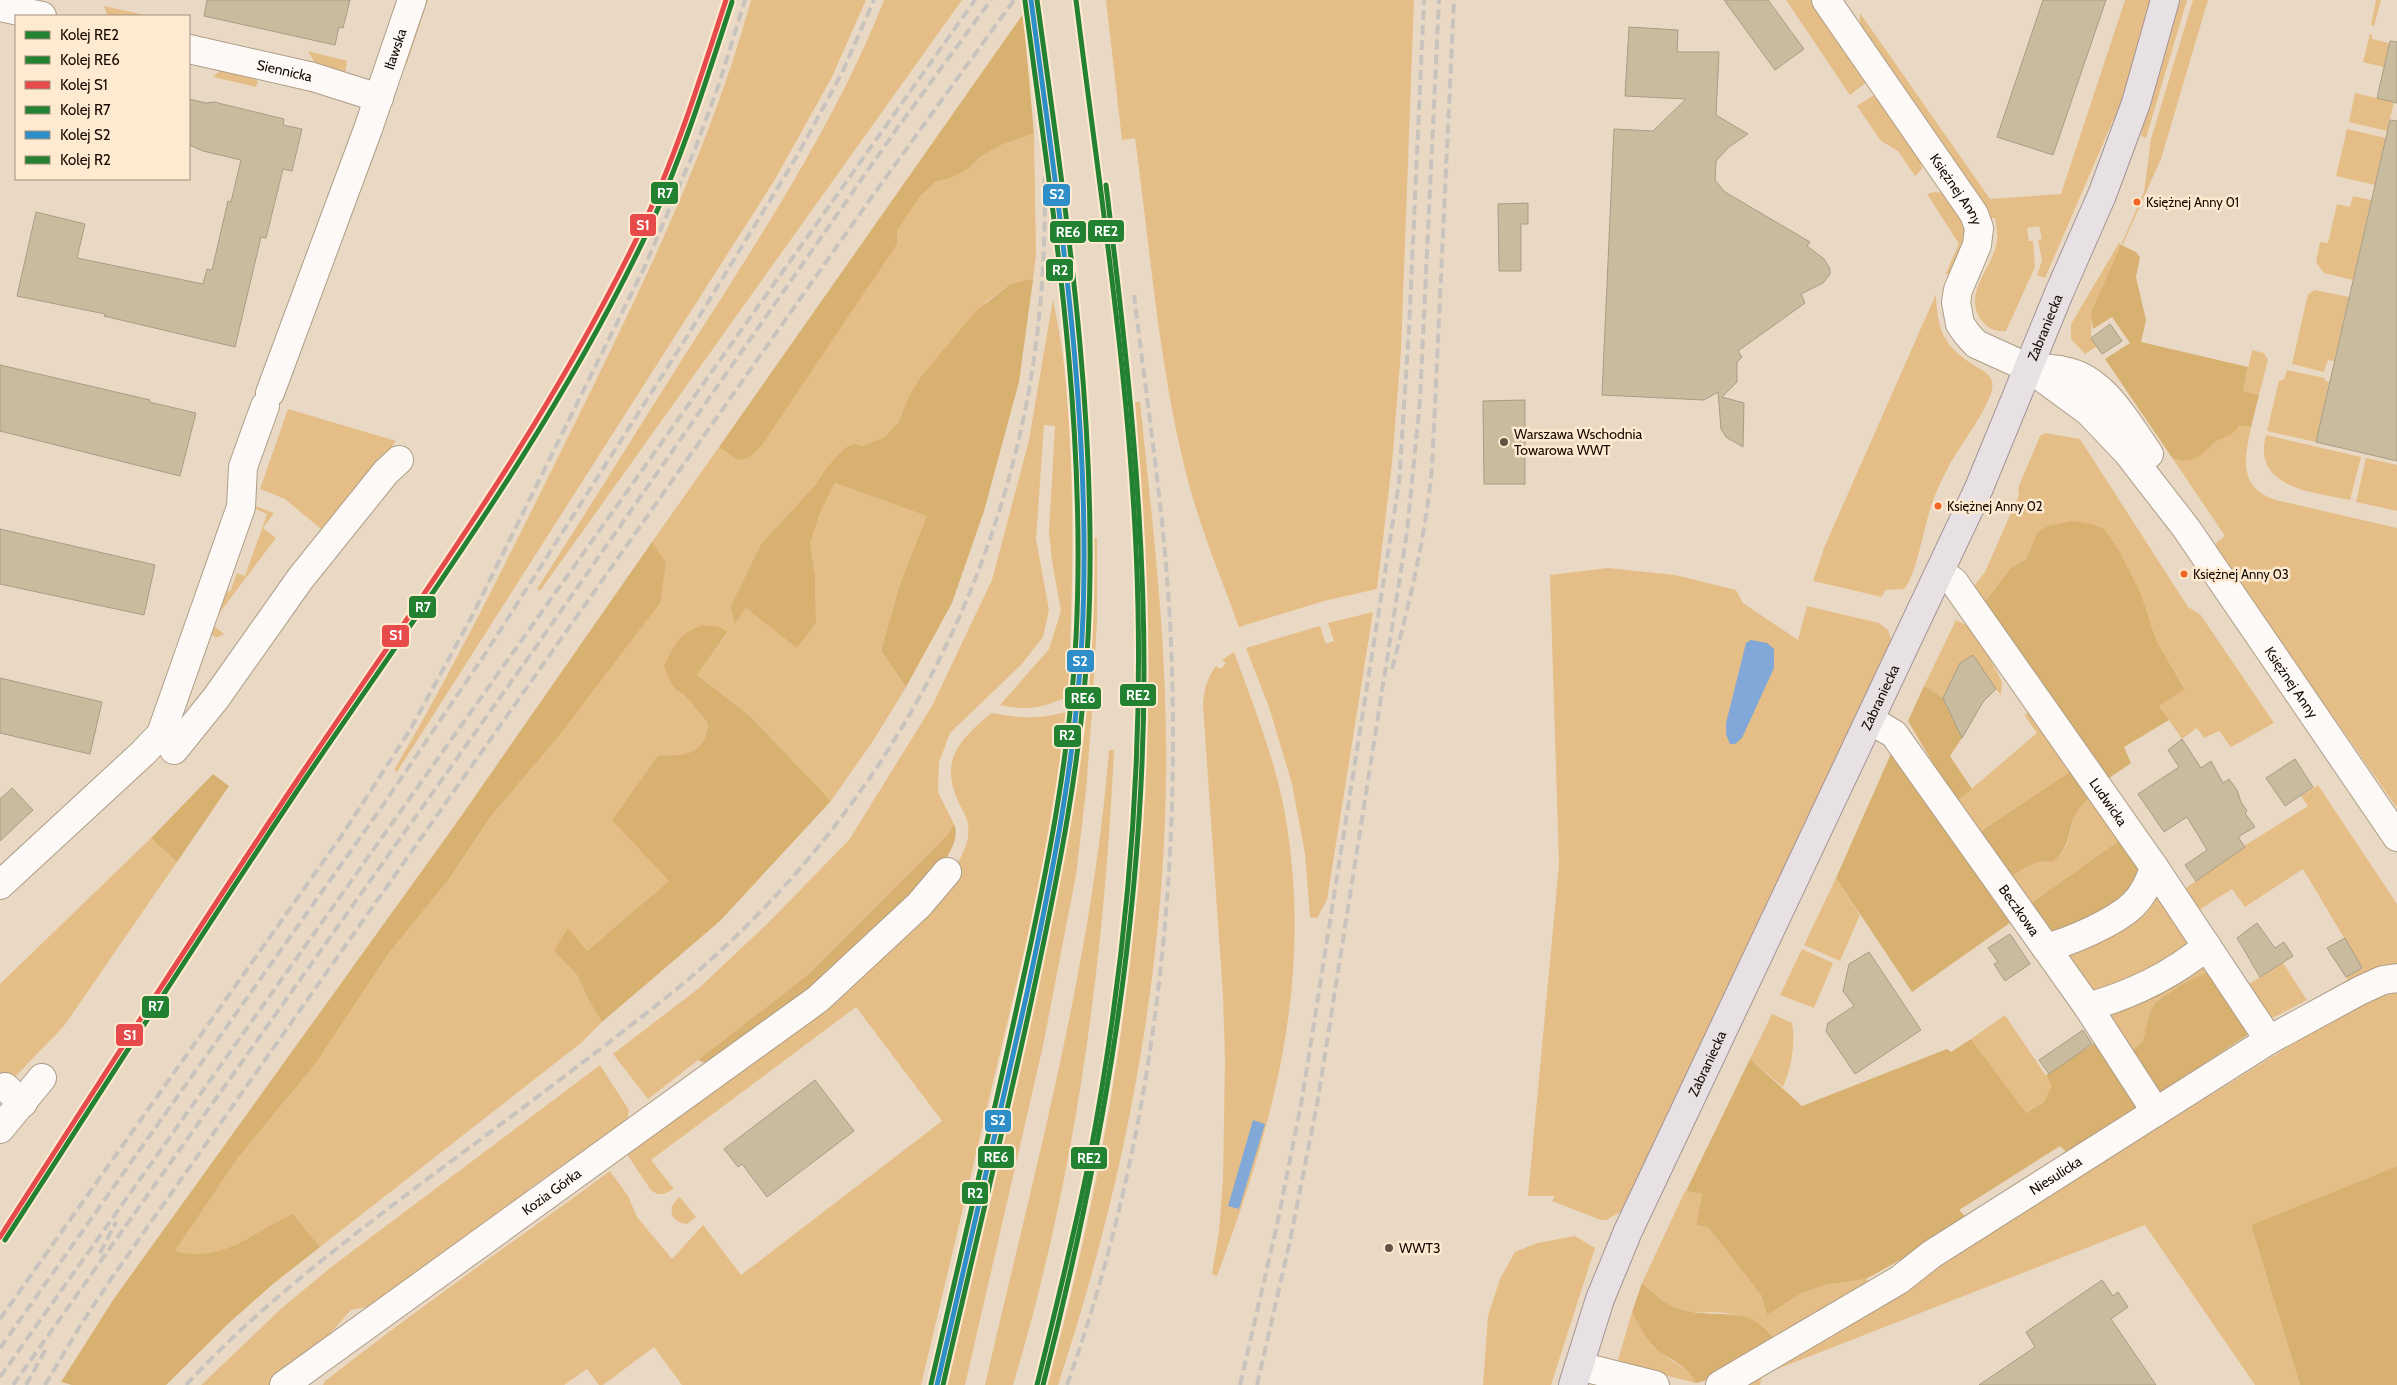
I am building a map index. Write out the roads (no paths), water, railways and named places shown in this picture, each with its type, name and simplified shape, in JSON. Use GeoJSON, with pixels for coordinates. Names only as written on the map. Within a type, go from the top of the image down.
{"type":"FeatureCollection","features":[{"type":"Feature","properties":{"kind":"main road","name":"Zabraniecka"},"geometry":{"type":"LineString","coordinates":[[1576,1375],[1600,1299],[1628,1231],[1979,488],[2059,293],[2102,195],[2136,103],[2164,0]]}},
{"type":"Feature","properties":{"kind":"street","name":"Iławska"},"geometry":{"type":"LineString","coordinates":[[0,885],[143,753],[161,734],[240,507],[243,468],[379,98],[412,0]]}},
{"type":"Feature","properties":{"kind":"street","name":"Księżnej Anny"},"geometry":{"type":"LineString","coordinates":[[1826,0],[1974,214],[1979,236],[1974,254],[1958,290],[1956,302],[1960,324],[1976,344],[2029,368],[2065,371],[2084,378],[2104,393],[2157,466],[2186,528],[2397,837]]}},
{"type":"Feature","properties":{"kind":"street"},"geometry":{"type":"LineString","coordinates":[[0,7],[37,15]]}},
{"type":"Feature","properties":{"kind":"street","name":"Siennicka"},"geometry":{"type":"LineString","coordinates":[[190,49],[313,77],[379,98]]}},
{"type":"Feature","properties":{"kind":"street"},"geometry":{"type":"LineString","coordinates":[[174,750],[216,698],[300,579],[386,472],[399,460]]}},
{"type":"Feature","properties":{"kind":"street","name":"Ludwicka"},"geometry":{"type":"LineString","coordinates":[[1940,572],[1954,582],[2154,867],[2269,1040]]}},
{"type":"Feature","properties":{"kind":"street","name":"Beczkowa"},"geometry":{"type":"LineString","coordinates":[[1870,720],[1894,734],[2088,1007],[2156,1112]]}},
{"type":"Feature","properties":{"kind":"street"},"geometry":{"type":"LineString","coordinates":[[2046,948],[2072,941],[2133,905],[2147,887],[2154,867]]}},
{"type":"Feature","properties":{"kind":"street","name":"Kozia Górka"},"geometry":{"type":"LineString","coordinates":[[284,1385],[818,999],[919,905],[947,872]]}},
{"type":"Feature","properties":{"kind":"street"},"geometry":{"type":"LineString","coordinates":[[2088,1007],[2116,999],[2151,984],[2184,965],[2207,946]]}},
{"type":"Feature","properties":{"kind":"street","name":"Niesulicka"},"geometry":{"type":"LineString","coordinates":[[1720,1385],[1899,1280],[1932,1254],[2269,1040],[2359,990],[2383,980],[2397,978]]}},
{"type":"Feature","properties":{"kind":"street"},"geometry":{"type":"LineString","coordinates":[[0,1129],[14,1095],[42,1078]]}},
{"type":"Feature","properties":{"kind":"street"},"geometry":{"type":"LineString","coordinates":[[1576,1375],[1655,1385]]}},
{"type":"Feature","properties":{"kind":"water"},"geometry":{"type":"Polygon","coordinates":[[[1751,640],[1767,643],[1774,649],[1774,668],[1742,738],[1735,744],[1730,744],[1726,734],[1726,723],[1746,643],[1751,640]]]}},
{"type":"Feature","properties":{"kind":"water"},"geometry":{"type":"Polygon","coordinates":[[[1253,1120],[1265,1124],[1239,1209],[1228,1206],[1253,1120]]]}},
{"type":"Feature","properties":{"kind":"railway"},"geometry":{"type":"LineString","coordinates":[[0,1319],[342,835],[410,730],[471,618],[645,266],[695,149],[719,84],[745,0]]}},
{"type":"Feature","properties":{"kind":"railway"},"geometry":{"type":"LineString","coordinates":[[0,1348],[381,808],[487,651],[688,335],[797,156],[842,73],[874,0]]}},
{"type":"Feature","properties":{"kind":"railway"},"geometry":{"type":"LineString","coordinates":[[0,1377],[975,0]]}},
{"type":"Feature","properties":{"kind":"railway"},"geometry":{"type":"LineString","coordinates":[[13,1385],[540,641],[898,127],[991,0]]}},
{"type":"Feature","properties":{"kind":"railway"},"geometry":{"type":"LineString","coordinates":[[45,1385],[111,1279],[871,198],[1014,0]]}},
{"type":"Feature","properties":{"kind":"railway"},"geometry":{"type":"LineString","coordinates":[[1240,1385],[1277,1225],[1302,1099],[1399,483],[1409,329],[1424,0]]}},
{"type":"Feature","properties":{"kind":"railway"},"geometry":{"type":"LineString","coordinates":[[1257,1385],[1290,1241],[1318,1099],[1407,532],[1420,400],[1439,0]]}},
{"type":"Feature","properties":{"kind":"railway"},"geometry":{"type":"LineString","coordinates":[[1392,669],[1416,570],[1432,468],[1454,0]]}},
{"type":"Feature","properties":{"kind":"railway"},"geometry":{"type":"LineString","coordinates":[[186,1385],[238,1332],[322,1260],[641,1018],[740,932],[802,866],[857,796],[906,720],[948,641],[983,558],[1011,472],[1030,384],[1041,300],[1045,215],[1043,130],[1037,46]]}},
{"type":"Feature","properties":{"kind":"railway"},"geometry":{"type":"LineString","coordinates":[[1067,1385],[1097,1293],[1122,1199],[1141,1104],[1156,1008],[1166,911],[1172,814],[1173,718],[1167,580],[1134,295]]}},
{"type":"Feature","properties":{"kind":"railway"},"geometry":{"type":"LineString","coordinates":[[100,1253],[116,1222]]}},
{"type":"Feature","properties":{"kind":"railway"},"geometry":{"type":"LineString","coordinates":[[26,1385],[46,1349]]}},
{"type":"Feature","properties":{"kind":"rail line","name":"S1"},"geometry":{"type":"LineString","coordinates":[[0,1237],[262,833],[439,572],[529,434],[571,363],[610,291],[659,191],[690,110],[726,0]]}},
{"type":"Feature","properties":{"kind":"rail line","name":"S2"},"geometry":{"type":"LineString","coordinates":[[937,1385],[1016,1042],[1045,905],[1069,772],[1079,683],[1084,558],[1083,478],[1078,398],[1062,238],[1031,0]]}},
{"type":"Feature","properties":{"kind":"rail line","name":"RE6"},"geometry":{"type":"LineString","coordinates":[[943,1385],[1011,1091],[1051,905],[1075,772],[1085,683],[1090,558],[1089,478],[1084,398],[1069,238],[1037,0]]}},
{"type":"Feature","properties":{"kind":"rail line","name":"RE2"},"geometry":{"type":"LineString","coordinates":[[1037,1385],[1064,1276],[1088,1166],[1111,1028],[1128,888],[1137,748],[1138,608],[1130,455],[1106,227],[1076,0]]}},
{"type":"Feature","properties":{"kind":"rail line","name":"R2"},"geometry":{"type":"LineString","coordinates":[[931,1384],[1030,949],[1048,861],[1056,817],[1073,683],[1078,558],[1077,478],[1072,398],[1056,239],[1025,1]]}},
{"type":"Feature","properties":{"kind":"rail line","name":"R7"},"geometry":{"type":"LineString","coordinates":[[5,1240],[267,836],[491,506],[577,366],[617,294],[665,193],[696,112],[732,2]]}},
{"type":"Feature","properties":{"kind":"rail line","name":"RE6"},"geometry":{"type":"LineString","coordinates":[[1043,1385],[1084,1209],[1116,1031],[1137,851],[1142,761],[1144,670],[1141,548],[1127,367],[1106,185]]}},
{"type":"Feature","properties":{"kind":"place","name":"Księżnej Anny 01"},"geometry":{"type":"Point","coordinates":[2137,202]}},
{"type":"Feature","properties":{"kind":"place","name":"Warszawa Wschodnia Towarowa WWT"},"geometry":{"type":"Point","coordinates":[1504,442]}},
{"type":"Feature","properties":{"kind":"place","name":"Księżnej Anny 02"},"geometry":{"type":"Point","coordinates":[1938,506]}},
{"type":"Feature","properties":{"kind":"place","name":"Księżnej Anny 03"},"geometry":{"type":"Point","coordinates":[2184,574]}},
{"type":"Feature","properties":{"kind":"place","name":"WWT3"},"geometry":{"type":"Point","coordinates":[1389,1248]}}]}
